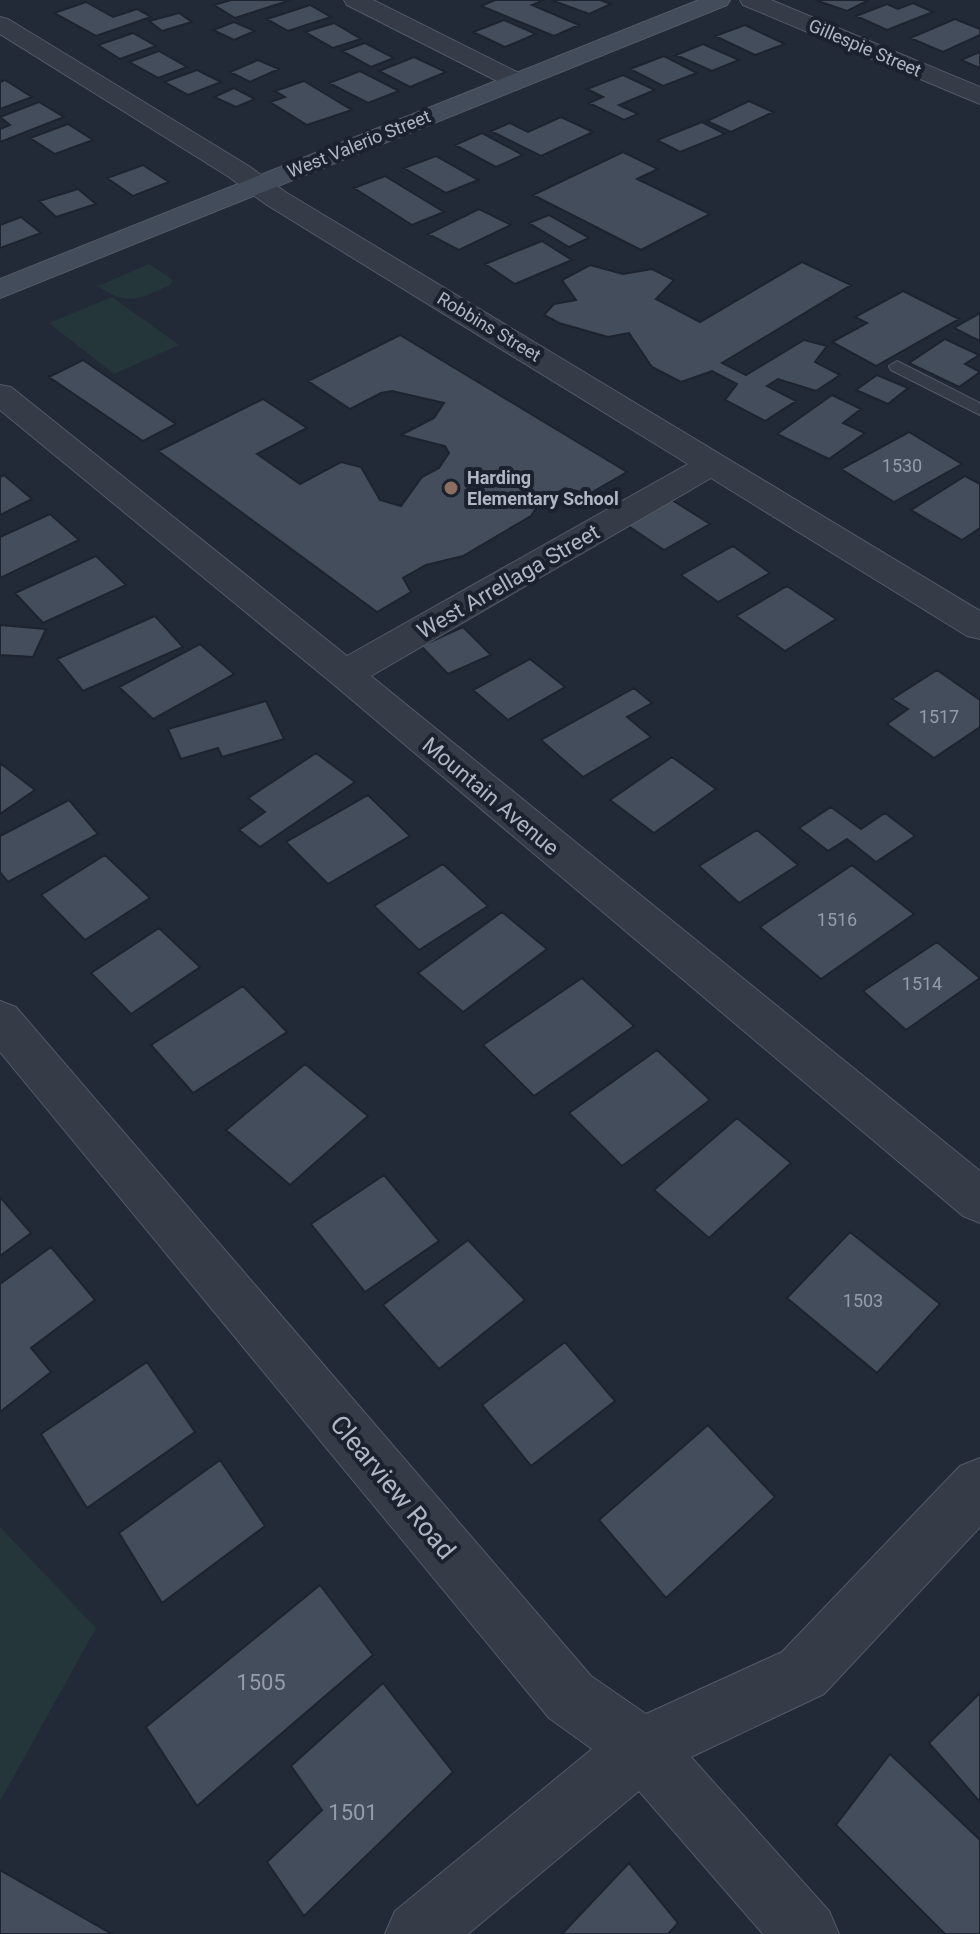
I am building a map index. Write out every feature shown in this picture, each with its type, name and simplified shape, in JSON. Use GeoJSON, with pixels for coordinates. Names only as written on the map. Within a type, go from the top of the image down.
{"type":"FeatureCollection","features":[{"type":"Feature","properties":{"kind":"street"},"geometry":{"type":"LineString","coordinates":[[355,0],[516,81]]}},
{"type":"Feature","properties":{"kind":"street","name":"West Valerio Street"},"geometry":{"type":"LineString","coordinates":[[0,289],[719,0]]}},
{"type":"Feature","properties":{"kind":"street","name":"Gillespie Street"},"geometry":{"type":"LineString","coordinates":[[751,0],[980,96]]}},
{"type":"Feature","properties":{"kind":"street","name":"Robbins Street"},"geometry":{"type":"LineString","coordinates":[[0,24],[277,199],[980,627]]}},
{"type":"Feature","properties":{"kind":"street","name":"Mountain Avenue"},"geometry":{"type":"LineString","coordinates":[[0,394],[345,674],[980,1201]]}},
{"type":"Feature","properties":{"kind":"street","name":"West Arrellaga Street"},"geometry":{"type":"LineString","coordinates":[[345,674],[713,463]]}},
{"type":"Feature","properties":{"kind":"street","name":"Clearview Road"},"geometry":{"type":"LineString","coordinates":[[0,1020],[570,1697],[642,1748],[806,1934]]}},
{"type":"Feature","properties":{"kind":"street"},"geometry":{"type":"LineString","coordinates":[[418,1934],[642,1748],[803,1673],[980,1486]]}},
{"type":"Feature","properties":{"kind":"lane"},"geometry":{"type":"LineString","coordinates":[[897,366],[980,410]]}},
{"type":"Feature","properties":{"kind":"shaded area"},"geometry":{"type":"Polygon","coordinates":[[[149,264],[173,280],[170,285],[134,299],[118,297],[98,286],[149,264]]]}},
{"type":"Feature","properties":{"kind":"shaded area"},"geometry":{"type":"Polygon","coordinates":[[[112,297],[179,345],[114,374],[49,323],[112,297]]]}},
{"type":"Feature","properties":{"kind":"shaded area"},"geometry":{"type":"Polygon","coordinates":[[[0,1527],[96,1628],[0,1801],[0,1527]]]}},
{"type":"Feature","properties":{"kind":"building"},"geometry":{"type":"Polygon","coordinates":[[[231,0],[291,0],[235,18],[214,5],[231,0]]]}},
{"type":"Feature","properties":{"kind":"building"},"geometry":{"type":"Polygon","coordinates":[[[495,0],[544,0],[532,5],[579,25],[554,36],[481,6],[495,0]]]}},
{"type":"Feature","properties":{"kind":"building"},"geometry":{"type":"Polygon","coordinates":[[[551,0],[600,0],[611,4],[589,14],[551,0]]]}},
{"type":"Feature","properties":{"kind":"building"},"geometry":{"type":"Polygon","coordinates":[[[815,0],[869,0],[847,11],[815,0]]]}},
{"type":"Feature","properties":{"kind":"building"},"geometry":{"type":"Polygon","coordinates":[[[86,2],[113,17],[137,9],[151,17],[96,36],[54,13],[86,2]]]}},
{"type":"Feature","properties":{"kind":"building"},"geometry":{"type":"Polygon","coordinates":[[[913,3],[933,12],[887,30],[856,16],[887,4],[898,9],[913,3]]]}},
{"type":"Feature","properties":{"kind":"building"},"geometry":{"type":"Polygon","coordinates":[[[310,5],[331,17],[288,31],[267,19],[310,5]]]}},
{"type":"Feature","properties":{"kind":"building"},"geometry":{"type":"Polygon","coordinates":[[[179,13],[192,22],[162,31],[149,21],[179,13]]]}},
{"type":"Feature","properties":{"kind":"building"},"geometry":{"type":"Polygon","coordinates":[[[955,19],[980,29],[980,35],[943,52],[910,38],[955,19]]]}},
{"type":"Feature","properties":{"kind":"building"},"geometry":{"type":"Polygon","coordinates":[[[504,20],[536,34],[505,47],[473,32],[504,20]]]}},
{"type":"Feature","properties":{"kind":"building"},"geometry":{"type":"Polygon","coordinates":[[[234,22],[255,31],[234,40],[213,30],[234,22]]]}},
{"type":"Feature","properties":{"kind":"building"},"geometry":{"type":"Polygon","coordinates":[[[334,23],[361,39],[333,48],[305,32],[334,23]]]}},
{"type":"Feature","properties":{"kind":"building"},"geometry":{"type":"Polygon","coordinates":[[[745,25],[785,44],[755,55],[715,36],[745,25]]]}},
{"type":"Feature","properties":{"kind":"building"},"geometry":{"type":"Polygon","coordinates":[[[133,33],[156,46],[120,59],[98,45],[133,33]]]}},
{"type":"Feature","properties":{"kind":"building"},"geometry":{"type":"Polygon","coordinates":[[[365,43],[394,58],[371,67],[342,51],[365,43]]]}},
{"type":"Feature","properties":{"kind":"building"},"geometry":{"type":"Polygon","coordinates":[[[703,44],[739,60],[712,71],[676,55],[703,44]]]}},
{"type":"Feature","properties":{"kind":"building"},"geometry":{"type":"Polygon","coordinates":[[[159,51],[187,67],[158,78],[129,62],[159,51]]]}},
{"type":"Feature","properties":{"kind":"building"},"geometry":{"type":"Polygon","coordinates":[[[980,52],[980,68],[961,60],[980,52]]]}},
{"type":"Feature","properties":{"kind":"building"},"geometry":{"type":"Polygon","coordinates":[[[664,56],[697,73],[663,86],[630,69],[664,56]]]}},
{"type":"Feature","properties":{"kind":"building"},"geometry":{"type":"Polygon","coordinates":[[[414,57],[446,72],[410,87],[379,71],[414,57]]]}},
{"type":"Feature","properties":{"kind":"building"},"geometry":{"type":"Polygon","coordinates":[[[258,60],[279,69],[250,82],[230,72],[258,60]]]}},
{"type":"Feature","properties":{"kind":"building"},"geometry":{"type":"Polygon","coordinates":[[[197,70],[221,82],[188,95],[164,82],[197,70]]]}},
{"type":"Feature","properties":{"kind":"building"},"geometry":{"type":"Polygon","coordinates":[[[360,71],[399,91],[368,103],[329,83],[360,71]]]}},
{"type":"Feature","properties":{"kind":"building"},"geometry":{"type":"Polygon","coordinates":[[[623,75],[655,90],[619,105],[638,114],[624,120],[589,103],[603,97],[587,89],[623,75]]]}},
{"type":"Feature","properties":{"kind":"building"},"geometry":{"type":"Polygon","coordinates":[[[5,80],[32,97],[0,109],[0,82],[5,80]]]}},
{"type":"Feature","properties":{"kind":"building"},"geometry":{"type":"Polygon","coordinates":[[[304,81],[352,110],[307,125],[270,102],[285,97],[275,91],[304,81]]]}},
{"type":"Feature","properties":{"kind":"building"},"geometry":{"type":"Polygon","coordinates":[[[234,88],[255,99],[236,107],[214,97],[234,88]]]}},
{"type":"Feature","properties":{"kind":"building"},"geometry":{"type":"Polygon","coordinates":[[[749,101],[773,112],[731,132],[707,121],[749,101]]]}},
{"type":"Feature","properties":{"kind":"building"},"geometry":{"type":"Polygon","coordinates":[[[39,102],[64,117],[0,142],[0,129],[10,125],[0,117],[39,102]]]}},
{"type":"Feature","properties":{"kind":"building"},"geometry":{"type":"Polygon","coordinates":[[[561,117],[593,132],[541,156],[491,131],[510,123],[528,132],[561,117]]]}},
{"type":"Feature","properties":{"kind":"building"},"geometry":{"type":"Polygon","coordinates":[[[702,122],[725,134],[680,152],[657,140],[702,122]]]}},
{"type":"Feature","properties":{"kind":"building"},"geometry":{"type":"Polygon","coordinates":[[[68,124],[93,140],[55,154],[30,138],[68,124]]]}},
{"type":"Feature","properties":{"kind":"building"},"geometry":{"type":"Polygon","coordinates":[[[482,133],[523,155],[496,167],[455,145],[482,133]]]}},
{"type":"Feature","properties":{"kind":"building"},"geometry":{"type":"Polygon","coordinates":[[[623,152],[658,169],[637,179],[710,214],[641,250],[533,195],[623,152]]]}},
{"type":"Feature","properties":{"kind":"building"},"geometry":{"type":"Polygon","coordinates":[[[436,156],[478,180],[446,193],[404,168],[436,156]]]}},
{"type":"Feature","properties":{"kind":"building"},"geometry":{"type":"Polygon","coordinates":[[[143,165],[169,182],[133,196],[107,178],[143,165]]]}},
{"type":"Feature","properties":{"kind":"building"},"geometry":{"type":"Polygon","coordinates":[[[385,176],[444,212],[412,225],[354,188],[385,176]]]}},
{"type":"Feature","properties":{"kind":"building"},"geometry":{"type":"Polygon","coordinates":[[[78,189],[96,204],[56,217],[39,201],[78,189]]]}},
{"type":"Feature","properties":{"kind":"building"},"geometry":{"type":"Polygon","coordinates":[[[479,209],[511,225],[459,250],[428,234],[479,209]]]}},
{"type":"Feature","properties":{"kind":"building"},"geometry":{"type":"Polygon","coordinates":[[[549,215],[589,238],[569,247],[529,223],[549,215]]]}},
{"type":"Feature","properties":{"kind":"building"},"geometry":{"type":"Polygon","coordinates":[[[21,217],[41,233],[0,248],[0,225],[21,217]]]}},
{"type":"Feature","properties":{"kind":"building"},"geometry":{"type":"Polygon","coordinates":[[[542,241],[572,260],[515,284],[485,264],[542,241]]]}},
{"type":"Feature","properties":{"kind":"building"},"geometry":{"type":"Polygon","coordinates":[[[802,262],[851,285],[722,363],[746,375],[804,340],[827,346],[815,362],[840,375],[816,391],[778,379],[767,386],[796,401],[765,421],[725,400],[737,384],[712,371],[681,382],[652,367],[629,333],[608,337],[559,323],[544,315],[554,304],[576,300],[562,280],[590,265],[623,274],[652,269],[674,280],[656,299],[700,322],[802,262]]]}},
{"type":"Feature","properties":{"kind":"building"},"geometry":{"type":"Polygon","coordinates":[[[903,291],[959,319],[876,366],[832,342],[867,323],[855,317],[903,291]]]}},
{"type":"Feature","properties":{"kind":"building"},"geometry":{"type":"Polygon","coordinates":[[[980,313],[980,341],[954,328],[980,313]]]}},
{"type":"Feature","properties":{"kind":"building"},"geometry":{"type":"Polygon","coordinates":[[[400,335],[627,472],[589,494],[565,488],[539,504],[531,516],[463,556],[426,565],[403,578],[411,592],[377,612],[158,451],[263,399],[307,428],[257,454],[300,484],[341,462],[361,467],[380,500],[401,506],[422,477],[439,468],[449,453],[445,446],[401,435],[434,418],[444,403],[392,391],[381,393],[350,409],[308,381],[400,335]]]}},
{"type":"Feature","properties":{"kind":"building"},"geometry":{"type":"Polygon","coordinates":[[[945,339],[979,355],[965,364],[980,372],[959,387],[909,363],[945,339]]]}},
{"type":"Feature","properties":{"kind":"building"},"geometry":{"type":"Polygon","coordinates":[[[83,360],[176,424],[143,441],[49,377],[83,360]]]}},
{"type":"Feature","properties":{"kind":"building"},"geometry":{"type":"Polygon","coordinates":[[[877,375],[908,388],[888,404],[856,390],[877,375]]]}},
{"type":"Feature","properties":{"kind":"building"},"geometry":{"type":"Polygon","coordinates":[[[832,395],[861,409],[843,423],[865,433],[829,459],[777,434],[832,395]]]}},
{"type":"Feature","properties":{"kind":"building"},"geometry":{"type":"Polygon","coordinates":[[[909,432],[962,464],[894,502],[841,469],[909,432]]]}},
{"type":"Feature","properties":{"kind":"building"},"geometry":{"type":"Polygon","coordinates":[[[4,475],[32,499],[0,515],[0,477],[4,475]]]}},
{"type":"Feature","properties":{"kind":"building"},"geometry":{"type":"Polygon","coordinates":[[[965,476],[980,484],[980,528],[962,540],[911,510],[965,476]]]}},
{"type":"Feature","properties":{"kind":"building"},"geometry":{"type":"Polygon","coordinates":[[[669,498],[710,524],[664,550],[624,523],[669,498]]]}},
{"type":"Feature","properties":{"kind":"building"},"geometry":{"type":"Polygon","coordinates":[[[50,514],[79,540],[0,578],[0,537],[50,514]]]}},
{"type":"Feature","properties":{"kind":"building"},"geometry":{"type":"Polygon","coordinates":[[[733,546],[770,573],[718,602],[681,575],[733,546]]]}},
{"type":"Feature","properties":{"kind":"building"},"geometry":{"type":"Polygon","coordinates":[[[96,556],[126,585],[43,623],[15,593],[96,556]]]}},
{"type":"Feature","properties":{"kind":"building"},"geometry":{"type":"Polygon","coordinates":[[[787,586],[836,619],[785,651],[736,616],[787,586]]]}},
{"type":"Feature","properties":{"kind":"building"},"geometry":{"type":"Polygon","coordinates":[[[155,616],[183,647],[83,691],[57,659],[155,616]]]}},
{"type":"Feature","properties":{"kind":"building"},"geometry":{"type":"Polygon","coordinates":[[[0,625],[46,629],[33,657],[0,655],[0,625]]]}},
{"type":"Feature","properties":{"kind":"building"},"geometry":{"type":"Polygon","coordinates":[[[463,627],[491,655],[448,674],[421,646],[463,627]]]}},
{"type":"Feature","properties":{"kind":"building"},"geometry":{"type":"Polygon","coordinates":[[[200,644],[234,674],[153,719],[119,687],[200,644]]]}},
{"type":"Feature","properties":{"kind":"building"},"geometry":{"type":"Polygon","coordinates":[[[530,659],[565,687],[508,720],[473,690],[530,659]]]}},
{"type":"Feature","properties":{"kind":"building"},"geometry":{"type":"Polygon","coordinates":[[[937,670],[980,700],[980,727],[934,758],[887,724],[908,709],[892,699],[937,670]]]}},
{"type":"Feature","properties":{"kind":"building"},"geometry":{"type":"Polygon","coordinates":[[[634,688],[652,703],[627,717],[651,737],[583,777],[541,740],[634,688]]]}},
{"type":"Feature","properties":{"kind":"building"},"geometry":{"type":"Polygon","coordinates":[[[266,701],[284,739],[222,757],[218,748],[181,759],[168,729],[266,701]]]}},
{"type":"Feature","properties":{"kind":"building"},"geometry":{"type":"Polygon","coordinates":[[[316,753],[355,782],[260,847],[239,830],[265,812],[248,798],[316,753]]]}},
{"type":"Feature","properties":{"kind":"building"},"geometry":{"type":"Polygon","coordinates":[[[672,757],[716,789],[654,833],[610,800],[672,757]]]}},
{"type":"Feature","properties":{"kind":"building"},"geometry":{"type":"Polygon","coordinates":[[[0,763],[35,790],[0,814],[0,763]]]}},
{"type":"Feature","properties":{"kind":"building"},"geometry":{"type":"Polygon","coordinates":[[[368,795],[410,836],[328,884],[286,842],[368,795]]]}},
{"type":"Feature","properties":{"kind":"building"},"geometry":{"type":"Polygon","coordinates":[[[69,800],[98,834],[8,882],[0,872],[0,836],[69,800]]]}},
{"type":"Feature","properties":{"kind":"building"},"geometry":{"type":"Polygon","coordinates":[[[831,807],[861,829],[885,813],[915,836],[876,862],[847,839],[828,851],[799,828],[831,807]]]}},
{"type":"Feature","properties":{"kind":"building"},"geometry":{"type":"Polygon","coordinates":[[[757,830],[798,865],[739,903],[699,866],[757,830]]]}},
{"type":"Feature","properties":{"kind":"building"},"geometry":{"type":"Polygon","coordinates":[[[105,855],[150,898],[85,940],[41,895],[105,855]]]}},
{"type":"Feature","properties":{"kind":"building"},"geometry":{"type":"Polygon","coordinates":[[[443,864],[488,906],[419,950],[374,906],[443,864]]]}},
{"type":"Feature","properties":{"kind":"building"},"geometry":{"type":"Polygon","coordinates":[[[852,865],[914,914],[821,979],[760,927],[852,865]]]}},
{"type":"Feature","properties":{"kind":"building"},"geometry":{"type":"Polygon","coordinates":[[[502,912],[547,949],[463,1012],[418,973],[502,912]]]}},
{"type":"Feature","properties":{"kind":"building"},"geometry":{"type":"Polygon","coordinates":[[[159,928],[200,967],[131,1014],[91,973],[159,928]]]}},
{"type":"Feature","properties":{"kind":"building"},"geometry":{"type":"Polygon","coordinates":[[[937,942],[980,978],[906,1030],[863,991],[937,942]]]}},
{"type":"Feature","properties":{"kind":"building"},"geometry":{"type":"Polygon","coordinates":[[[582,978],[634,1026],[534,1096],[483,1045],[582,978]]]}},
{"type":"Feature","properties":{"kind":"building"},"geometry":{"type":"Polygon","coordinates":[[[243,986],[287,1032],[193,1093],[151,1045],[243,986]]]}},
{"type":"Feature","properties":{"kind":"building"},"geometry":{"type":"Polygon","coordinates":[[[657,1050],[710,1100],[622,1166],[569,1113],[657,1050]]]}},
{"type":"Feature","properties":{"kind":"building"},"geometry":{"type":"Polygon","coordinates":[[[305,1064],[368,1116],[290,1185],[226,1130],[305,1064]]]}},
{"type":"Feature","properties":{"kind":"building"},"geometry":{"type":"Polygon","coordinates":[[[737,1118],[791,1163],[709,1238],[654,1190],[737,1118]]]}},
{"type":"Feature","properties":{"kind":"building"},"geometry":{"type":"Polygon","coordinates":[[[384,1175],[439,1241],[365,1292],[311,1224],[384,1175]]]}},
{"type":"Feature","properties":{"kind":"building"},"geometry":{"type":"Polygon","coordinates":[[[0,1197],[31,1233],[0,1256],[0,1197]]]}},
{"type":"Feature","properties":{"kind":"building"},"geometry":{"type":"Polygon","coordinates":[[[850,1232],[940,1304],[877,1373],[787,1298],[850,1232]]]}},
{"type":"Feature","properties":{"kind":"building"},"geometry":{"type":"Polygon","coordinates":[[[468,1240],[525,1300],[439,1369],[383,1305],[468,1240]]]}},
{"type":"Feature","properties":{"kind":"building"},"geometry":{"type":"Polygon","coordinates":[[[51,1247],[95,1300],[31,1348],[51,1372],[0,1412],[0,1284],[51,1247]]]}},
{"type":"Feature","properties":{"kind":"building"},"geometry":{"type":"Polygon","coordinates":[[[565,1342],[615,1401],[531,1466],[482,1405],[565,1342]]]}},
{"type":"Feature","properties":{"kind":"building"},"geometry":{"type":"Polygon","coordinates":[[[147,1362],[195,1432],[87,1508],[41,1434],[147,1362]]]}},
{"type":"Feature","properties":{"kind":"building"},"geometry":{"type":"Polygon","coordinates":[[[708,1425],[775,1497],[666,1598],[599,1520],[708,1425]]]}},
{"type":"Feature","properties":{"kind":"building"},"geometry":{"type":"Polygon","coordinates":[[[220,1460],[265,1526],[162,1603],[119,1533],[220,1460]]]}},
{"type":"Feature","properties":{"kind":"building"},"geometry":{"type":"Polygon","coordinates":[[[320,1585],[373,1655],[197,1806],[146,1727],[320,1585]]]}},
{"type":"Feature","properties":{"kind":"building"},"geometry":{"type":"Polygon","coordinates":[[[383,1683],[453,1772],[304,1916],[267,1862],[322,1810],[291,1766],[383,1683]]]}},
{"type":"Feature","properties":{"kind":"building"},"geometry":{"type":"Polygon","coordinates":[[[980,1693],[980,1802],[929,1743],[980,1693]]]}},
{"type":"Feature","properties":{"kind":"building"},"geometry":{"type":"Polygon","coordinates":[[[890,1754],[980,1840],[980,1934],[945,1934],[836,1825],[890,1754]]]}},
{"type":"Feature","properties":{"kind":"building"},"geometry":{"type":"Polygon","coordinates":[[[629,1863],[678,1923],[668,1934],[562,1934],[629,1863]]]}},
{"type":"Feature","properties":{"kind":"building"},"geometry":{"type":"Polygon","coordinates":[[[0,1870],[112,1934],[0,1934],[0,1870]]]}},
{"type":"Feature","properties":{"kind":"place","name":"Harding Elementary School"},"geometry":{"type":"Point","coordinates":[451,488]}}]}
